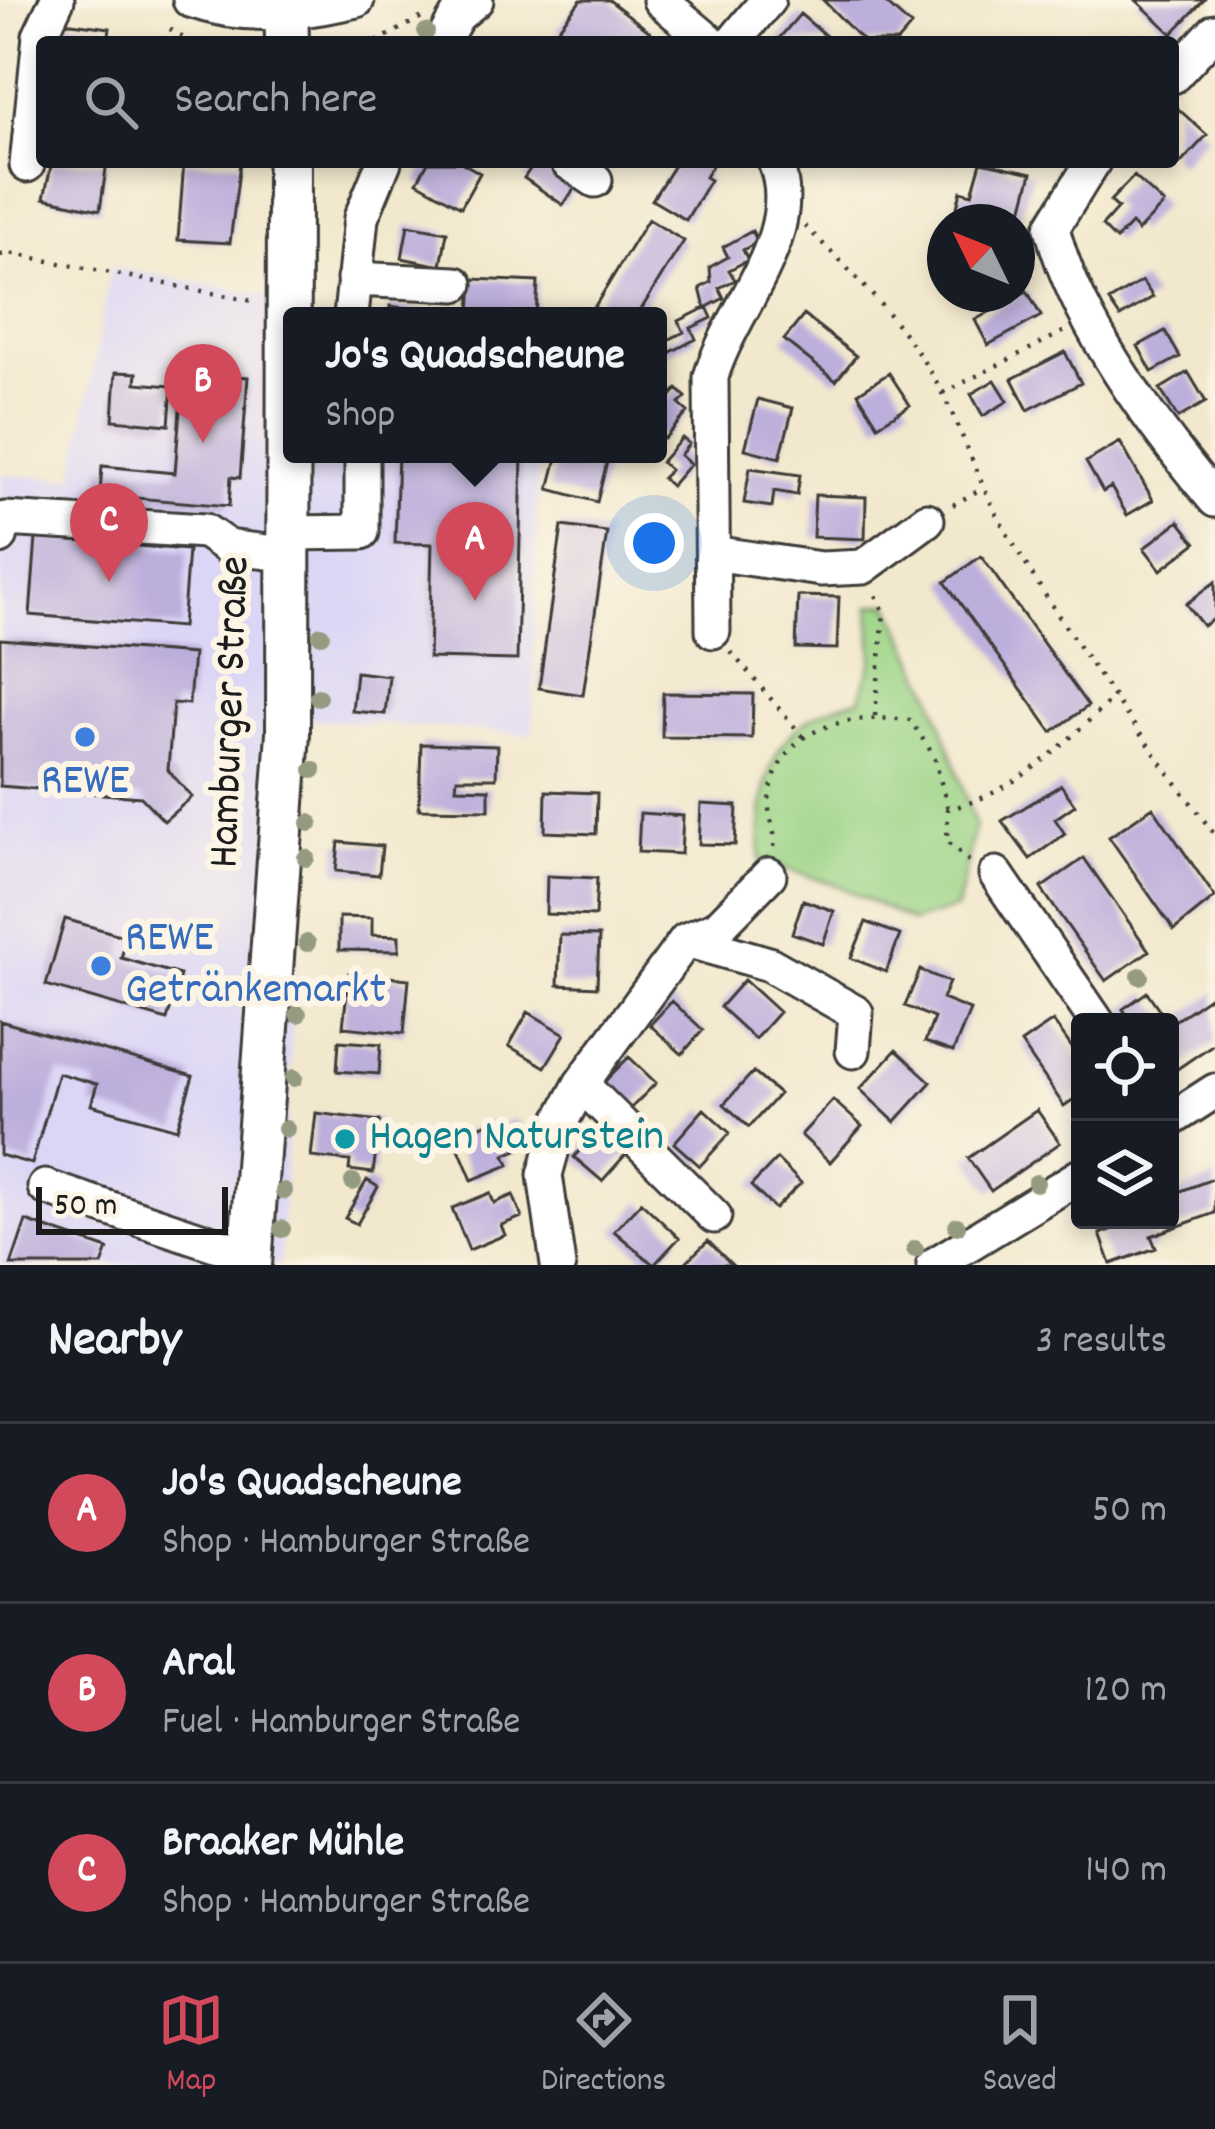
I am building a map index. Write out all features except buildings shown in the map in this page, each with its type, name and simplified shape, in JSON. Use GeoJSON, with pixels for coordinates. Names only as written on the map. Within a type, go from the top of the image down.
{"type":"FeatureCollection","features":[{"type":"Feature","properties":{"kind":"main road","name":"Hamburger Straße"},"geometry":{"type":"LineString","coordinates":[[289,168],[290,307]]}},
{"type":"Feature","properties":{"kind":"main road","name":"Hamburger Straße"},"geometry":{"type":"LineString","coordinates":[[251,1261],[288,734],[291,463]]}},
{"type":"Feature","properties":{"kind":"street"},"geometry":{"type":"LineString","coordinates":[[40,36],[57,0]]}},
{"type":"Feature","properties":{"kind":"street"},"geometry":{"type":"LineString","coordinates":[[190,0],[228,13],[286,19],[357,0]]}},
{"type":"Feature","properties":{"kind":"street"},"geometry":{"type":"LineString","coordinates":[[445,36],[457,16],[476,0]]}},
{"type":"Feature","properties":{"kind":"street"},"geometry":{"type":"LineString","coordinates":[[660,0],[703,36]]}},
{"type":"Feature","properties":{"kind":"street"},"geometry":{"type":"LineString","coordinates":[[738,36],[768,0]]}},
{"type":"Feature","properties":{"kind":"street"},"geometry":{"type":"LineString","coordinates":[[1179,70],[1215,31]]}},
{"type":"Feature","properties":{"kind":"street"},"geometry":{"type":"LineString","coordinates":[[27,165],[36,76]]}},
{"type":"Feature","properties":{"kind":"street"},"geometry":{"type":"LineString","coordinates":[[352,307],[361,218],[382,168]]}},
{"type":"Feature","properties":{"kind":"street"},"geometry":{"type":"LineString","coordinates":[[713,631],[710,377],[721,340],[772,244],[784,206],[776,168]]}},
{"type":"Feature","properties":{"kind":"street"},"geometry":{"type":"LineString","coordinates":[[1087,168],[1052,228],[1064,273],[1159,434],[1215,500]]}},
{"type":"Feature","properties":{"kind":"street"},"geometry":{"type":"LineString","coordinates":[[354,279],[456,284]]}},
{"type":"Feature","properties":{"kind":"street"},"geometry":{"type":"LineString","coordinates":[[0,537],[5,519],[205,531],[229,547],[290,544],[362,532],[362,463]]}},
{"type":"Feature","properties":{"kind":"street"},"geometry":{"type":"LineString","coordinates":[[713,554],[821,569],[862,567],[927,520]]}},
{"type":"Feature","properties":{"kind":"street"},"geometry":{"type":"LineString","coordinates":[[996,874],[1090,1013]]}},
{"type":"Feature","properties":{"kind":"street"},"geometry":{"type":"LineString","coordinates":[[558,1265],[545,1174],[559,1127],[581,1084],[686,940],[717,928],[769,875]]}},
{"type":"Feature","properties":{"kind":"street"},"geometry":{"type":"LineString","coordinates":[[686,940],[769,964],[856,1012],[853,1051]]}},
{"type":"Feature","properties":{"kind":"street"},"geometry":{"type":"LineString","coordinates":[[581,1084],[714,1216]]}},
{"type":"Feature","properties":{"kind":"street"},"geometry":{"type":"LineString","coordinates":[[1179,1114],[1215,1090]]}},
{"type":"Feature","properties":{"kind":"street"},"geometry":{"type":"LineString","coordinates":[[934,1265],[1071,1181]]}},
{"type":"Feature","properties":{"kind":"street"},"geometry":{"type":"LineString","coordinates":[[45,1186],[251,1261]]}},
{"type":"Feature","properties":{"kind":"path"},"geometry":{"type":"LineString","coordinates":[[387,36],[438,7]]}},
{"type":"Feature","properties":{"kind":"path"},"geometry":{"type":"LineString","coordinates":[[170,29],[180,36]]}},
{"type":"Feature","properties":{"kind":"path"},"geometry":{"type":"LineString","coordinates":[[784,206],[869,288],[943,393],[981,489],[1114,697],[1215,835]]}},
{"type":"Feature","properties":{"kind":"path"},"geometry":{"type":"LineString","coordinates":[[0,255],[219,294]]}},
{"type":"Feature","properties":{"kind":"path"},"geometry":{"type":"LineString","coordinates":[[943,393],[1091,318]]}},
{"type":"Feature","properties":{"kind":"path"},"geometry":{"type":"LineString","coordinates":[[862,567],[884,612],[874,716]]}},
{"type":"Feature","properties":{"kind":"path"},"geometry":{"type":"LineString","coordinates":[[713,631],[805,739]]}},
{"type":"Feature","properties":{"kind":"path"},"geometry":{"type":"LineString","coordinates":[[947,809],[976,803],[1049,758],[1114,697]]}},
{"type":"Feature","properties":{"kind":"path"},"geometry":{"type":"LineString","coordinates":[[769,875],[776,837],[769,801],[785,759],[820,724],[874,716],[910,720],[934,756],[947,809],[947,841],[969,861],[996,874]]}},
{"type":"Feature","properties":{"kind":"shaded area"},"geometry":{"type":"Polygon","coordinates":[[[111,267],[310,303],[310,307],[283,307],[283,463],[538,463],[533,734],[308,719],[280,1265],[0,1265],[0,475],[74,478],[111,267]]]}},
{"type":"Feature","properties":{"kind":"green space"},"geometry":{"type":"Polygon","coordinates":[[[889,603],[932,694],[975,825],[957,908],[912,922],[837,885],[760,861],[763,803],[776,757],[805,722],[860,699],[873,658],[870,606],[889,603]]]}},
{"type":"Feature","properties":{"kind":"place","name":"Aral"},"geometry":{"type":"Point","coordinates":[203,443]}},
{"type":"Feature","properties":{"kind":"place","name":"Braaker Mühle"},"geometry":{"type":"Point","coordinates":[109,582]}},
{"type":"Feature","properties":{"kind":"place","name":"Jo's Quadscheune"},"geometry":{"type":"Point","coordinates":[475,601]}},
{"type":"Feature","properties":{"kind":"place","name":"REWE"},"geometry":{"type":"Point","coordinates":[85,737]}},
{"type":"Feature","properties":{"kind":"place","name":"REWE Getränkemarkt"},"geometry":{"type":"Point","coordinates":[101,966]}},
{"type":"Feature","properties":{"kind":"place","name":"Hagen Naturstein"},"geometry":{"type":"Point","coordinates":[345,1139]}}]}
